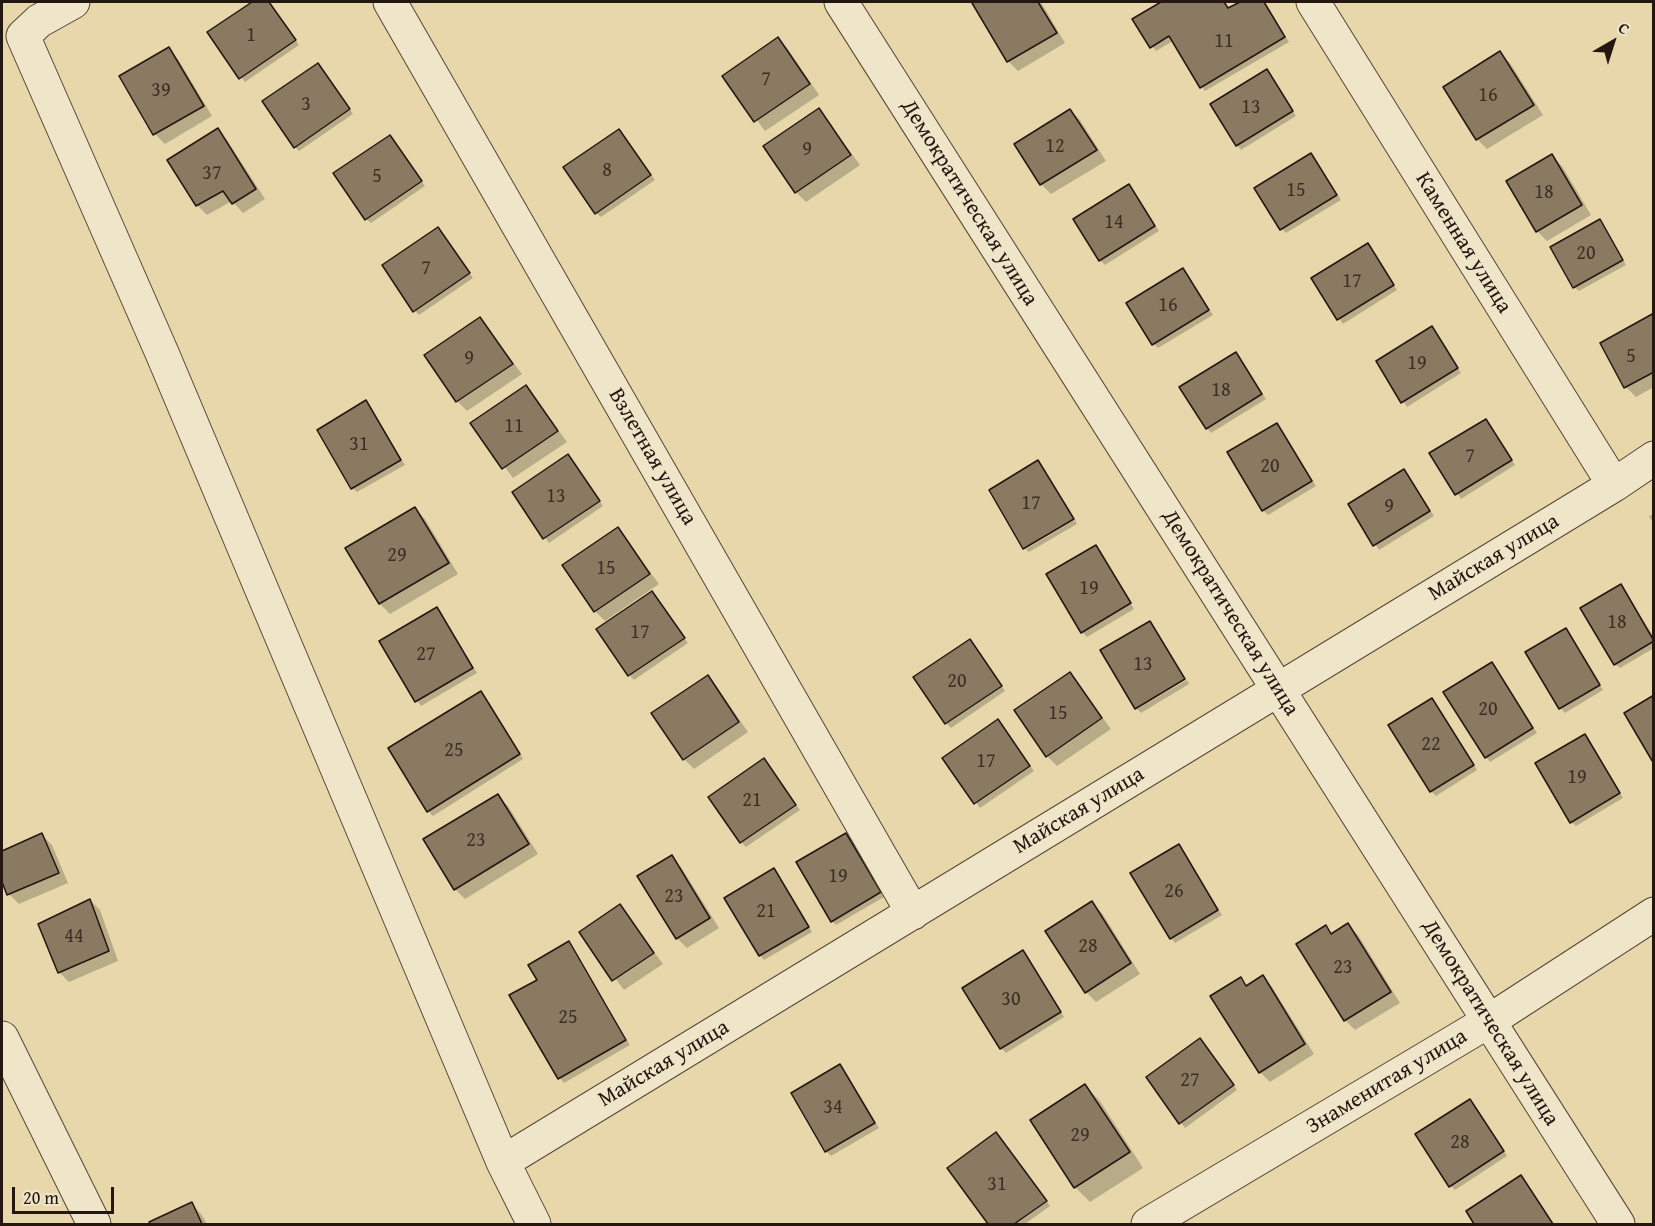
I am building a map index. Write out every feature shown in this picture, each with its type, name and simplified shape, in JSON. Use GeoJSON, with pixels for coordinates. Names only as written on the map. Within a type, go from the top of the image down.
{"type":"FeatureCollection","features":[{"type":"Feature","properties":{"kind":"street"},"geometry":{"type":"LineString","coordinates":[[74,2],[39,21],[23,36],[162,353],[503,1162],[534,1224]]}},
{"type":"Feature","properties":{"kind":"street","name":"Взлетная улица"},"geometry":{"type":"LineString","coordinates":[[390,2],[913,913]]}},
{"type":"Feature","properties":{"kind":"street","name":"Демократическая улица"},"geometry":{"type":"LineString","coordinates":[[842,2],[1618,1224]]}},
{"type":"Feature","properties":{"kind":"street","name":"Каменная улица"},"geometry":{"type":"LineString","coordinates":[[1313,2],[1614,485]]}},
{"type":"Feature","properties":{"kind":"street","name":"Майская улица"},"geometry":{"type":"LineString","coordinates":[[503,1162],[1614,485],[1653,458]]}},
{"type":"Feature","properties":{"kind":"street","name":"Знаменитая улица"},"geometry":{"type":"LineString","coordinates":[[1148,1224],[1489,1021],[1653,914]]}},
{"type":"Feature","properties":{"kind":"street"},"geometry":{"type":"LineString","coordinates":[[2,1038],[94,1224]]}},
{"type":"Feature","properties":{"kind":"building"},"geometry":{"type":"Polygon","coordinates":[[[252,2],[269,2],[296,40],[239,79],[207,32],[252,2]]]}},
{"type":"Feature","properties":{"kind":"building"},"geometry":{"type":"Polygon","coordinates":[[[1038,2],[1057,33],[1007,62],[972,3],[1038,2]]]}},
{"type":"Feature","properties":{"kind":"building"},"geometry":{"type":"Polygon","coordinates":[[[1161,2],[1224,2],[1228,8],[1240,2],[1264,2],[1285,37],[1200,88],[1169,36],[1150,48],[1132,19],[1161,2]]]}},
{"type":"Feature","properties":{"kind":"building"},"geometry":{"type":"Polygon","coordinates":[[[778,37],[810,84],[754,122],[722,76],[778,37]]]}},
{"type":"Feature","properties":{"kind":"building"},"geometry":{"type":"Polygon","coordinates":[[[169,47],[204,106],[153,135],[119,76],[169,47]]]}},
{"type":"Feature","properties":{"kind":"building"},"geometry":{"type":"Polygon","coordinates":[[[1500,51],[1534,105],[1476,140],[1443,87],[1500,51]]]}},
{"type":"Feature","properties":{"kind":"building"},"geometry":{"type":"Polygon","coordinates":[[[318,63],[350,109],[294,148],[262,101],[318,63]]]}},
{"type":"Feature","properties":{"kind":"building"},"geometry":{"type":"Polygon","coordinates":[[[1267,69],[1293,111],[1236,146],[1210,104],[1267,69]]]}},
{"type":"Feature","properties":{"kind":"building"},"geometry":{"type":"Polygon","coordinates":[[[819,108],[851,155],[795,193],[763,146],[819,108]]]}},
{"type":"Feature","properties":{"kind":"building"},"geometry":{"type":"Polygon","coordinates":[[[1070,109],[1097,150],[1040,185],[1014,144],[1070,109]]]}},
{"type":"Feature","properties":{"kind":"building"},"geometry":{"type":"Polygon","coordinates":[[[218,128],[256,189],[232,204],[223,191],[196,206],[167,160],[218,128]]]}},
{"type":"Feature","properties":{"kind":"building"},"geometry":{"type":"Polygon","coordinates":[[[619,129],[651,175],[595,214],[563,167],[619,129]]]}},
{"type":"Feature","properties":{"kind":"building"},"geometry":{"type":"Polygon","coordinates":[[[390,135],[422,181],[365,220],[333,173],[390,135]]]}},
{"type":"Feature","properties":{"kind":"building"},"geometry":{"type":"Polygon","coordinates":[[[1311,153],[1337,195],[1280,230],[1254,188],[1311,153]]]}},
{"type":"Feature","properties":{"kind":"building"},"geometry":{"type":"Polygon","coordinates":[[[1552,154],[1582,205],[1536,232],[1506,181],[1552,154]]]}},
{"type":"Feature","properties":{"kind":"building"},"geometry":{"type":"Polygon","coordinates":[[[1129,184],[1155,226],[1099,261],[1073,219],[1129,184]]]}},
{"type":"Feature","properties":{"kind":"building"},"geometry":{"type":"Polygon","coordinates":[[[1600,219],[1623,260],[1573,288],[1550,247],[1600,219]]]}},
{"type":"Feature","properties":{"kind":"building"},"geometry":{"type":"Polygon","coordinates":[[[438,227],[470,273],[413,312],[382,265],[438,227]]]}},
{"type":"Feature","properties":{"kind":"building"},"geometry":{"type":"Polygon","coordinates":[[[1368,243],[1394,285],[1337,320],[1311,278],[1368,243]]]}},
{"type":"Feature","properties":{"kind":"building"},"geometry":{"type":"Polygon","coordinates":[[[1183,268],[1209,310],[1152,345],[1126,303],[1183,268]]]}},
{"type":"Feature","properties":{"kind":"building"},"geometry":{"type":"Polygon","coordinates":[[[1654,313],[1654,372],[1624,388],[1600,343],[1654,313]]]}},
{"type":"Feature","properties":{"kind":"building"},"geometry":{"type":"Polygon","coordinates":[[[480,317],[513,364],[456,402],[424,355],[480,317]]]}},
{"type":"Feature","properties":{"kind":"building"},"geometry":{"type":"Polygon","coordinates":[[[1432,326],[1458,368],[1401,403],[1376,361],[1432,326]]]}},
{"type":"Feature","properties":{"kind":"building"},"geometry":{"type":"Polygon","coordinates":[[[1236,352],[1262,394],[1206,429],[1179,387],[1236,352]]]}},
{"type":"Feature","properties":{"kind":"building"},"geometry":{"type":"Polygon","coordinates":[[[526,385],[558,431],[502,469],[470,423],[526,385]]]}},
{"type":"Feature","properties":{"kind":"building"},"geometry":{"type":"Polygon","coordinates":[[[366,400],[401,460],[351,489],[317,430],[366,400]]]}},
{"type":"Feature","properties":{"kind":"building"},"geometry":{"type":"Polygon","coordinates":[[[1486,419],[1512,460],[1455,495],[1429,453],[1486,419]]]}},
{"type":"Feature","properties":{"kind":"building"},"geometry":{"type":"Polygon","coordinates":[[[1277,423],[1312,481],[1262,511],[1227,452],[1277,423]]]}},
{"type":"Feature","properties":{"kind":"building"},"geometry":{"type":"Polygon","coordinates":[[[568,454],[600,501],[543,539],[512,492],[568,454]]]}},
{"type":"Feature","properties":{"kind":"building"},"geometry":{"type":"Polygon","coordinates":[[[1038,460],[1074,519],[1023,549],[989,490],[1038,460]]]}},
{"type":"Feature","properties":{"kind":"building"},"geometry":{"type":"Polygon","coordinates":[[[1404,469],[1430,511],[1373,546],[1348,504],[1404,469]]]}},
{"type":"Feature","properties":{"kind":"building"},"geometry":{"type":"Polygon","coordinates":[[[415,507],[449,563],[379,604],[345,548],[415,507]]]}},
{"type":"Feature","properties":{"kind":"building"},"geometry":{"type":"Polygon","coordinates":[[[618,527],[650,574],[594,612],[562,565],[618,527]]]}},
{"type":"Feature","properties":{"kind":"building"},"geometry":{"type":"Polygon","coordinates":[[[1096,545],[1131,603],[1081,633],[1046,574],[1096,545]]]}},
{"type":"Feature","properties":{"kind":"building"},"geometry":{"type":"Polygon","coordinates":[[[1621,584],[1654,641],[1614,665],[1580,608],[1621,584]]]}},
{"type":"Feature","properties":{"kind":"building"},"geometry":{"type":"Polygon","coordinates":[[[652,591],[685,638],[628,676],[596,629],[652,591]]]}},
{"type":"Feature","properties":{"kind":"building"},"geometry":{"type":"Polygon","coordinates":[[[437,607],[473,668],[415,702],[379,641],[437,607]]]}},
{"type":"Feature","properties":{"kind":"building"},"geometry":{"type":"Polygon","coordinates":[[[1150,621],[1185,679],[1135,709],[1100,650],[1150,621]]]}},
{"type":"Feature","properties":{"kind":"building"},"geometry":{"type":"Polygon","coordinates":[[[1566,628],[1600,685],[1559,709],[1525,652],[1566,628]]]}},
{"type":"Feature","properties":{"kind":"building"},"geometry":{"type":"Polygon","coordinates":[[[970,639],[1002,686],[945,724],[913,677],[970,639]]]}},
{"type":"Feature","properties":{"kind":"building"},"geometry":{"type":"Polygon","coordinates":[[[1492,662],[1533,728],[1485,758],[1443,692],[1492,662]]]}},
{"type":"Feature","properties":{"kind":"building"},"geometry":{"type":"Polygon","coordinates":[[[1070,672],[1102,718],[1046,757],[1014,710],[1070,672]]]}},
{"type":"Feature","properties":{"kind":"building"},"geometry":{"type":"Polygon","coordinates":[[[708,675],[739,722],[683,760],[651,713],[708,675]]]}},
{"type":"Feature","properties":{"kind":"building"},"geometry":{"type":"Polygon","coordinates":[[[481,691],[520,754],[427,812],[388,748],[481,691]]]}},
{"type":"Feature","properties":{"kind":"building"},"geometry":{"type":"Polygon","coordinates":[[[1654,695],[1654,764],[1624,713],[1654,695]]]}},
{"type":"Feature","properties":{"kind":"building"},"geometry":{"type":"Polygon","coordinates":[[[1432,698],[1474,765],[1430,792],[1388,725],[1432,698]]]}},
{"type":"Feature","properties":{"kind":"building"},"geometry":{"type":"Polygon","coordinates":[[[998,719],[1030,766],[974,804],[942,758],[998,719]]]}},
{"type":"Feature","properties":{"kind":"building"},"geometry":{"type":"Polygon","coordinates":[[[1585,734],[1620,793],[1570,823],[1535,763],[1585,734]]]}},
{"type":"Feature","properties":{"kind":"building"},"geometry":{"type":"Polygon","coordinates":[[[764,758],[796,805],[740,843],[708,797],[764,758]]]}},
{"type":"Feature","properties":{"kind":"building"},"geometry":{"type":"Polygon","coordinates":[[[498,794],[529,844],[454,890],[423,839],[498,794]]]}},
{"type":"Feature","properties":{"kind":"building"},"geometry":{"type":"Polygon","coordinates":[[[42,833],[59,873],[7,895],[2,882],[2,851],[42,833]]]}},
{"type":"Feature","properties":{"kind":"building"},"geometry":{"type":"Polygon","coordinates":[[[846,833],[881,892],[831,922],[796,862],[846,833]]]}},
{"type":"Feature","properties":{"kind":"building"},"geometry":{"type":"Polygon","coordinates":[[[1179,844],[1218,910],[1170,939],[1130,873],[1179,844]]]}},
{"type":"Feature","properties":{"kind":"building"},"geometry":{"type":"Polygon","coordinates":[[[672,855],[710,918],[676,939],[637,876],[672,855]]]}},
{"type":"Feature","properties":{"kind":"building"},"geometry":{"type":"Polygon","coordinates":[[[774,868],[809,927],[759,956],[724,898],[774,868]]]}},
{"type":"Feature","properties":{"kind":"building"},"geometry":{"type":"Polygon","coordinates":[[[90,899],[109,951],[58,973],[38,924],[90,899]]]}},
{"type":"Feature","properties":{"kind":"building"},"geometry":{"type":"Polygon","coordinates":[[[1092,901],[1131,963],[1085,993],[1045,931],[1092,901]]]}},
{"type":"Feature","properties":{"kind":"building"},"geometry":{"type":"Polygon","coordinates":[[[620,904],[654,953],[612,981],[579,932],[620,904]]]}},
{"type":"Feature","properties":{"kind":"building"},"geometry":{"type":"Polygon","coordinates":[[[1348,923],[1391,992],[1344,1021],[1296,944],[1326,925],[1331,934],[1348,923]]]}},
{"type":"Feature","properties":{"kind":"building"},"geometry":{"type":"Polygon","coordinates":[[[569,941],[626,1040],[558,1079],[509,995],[537,980],[528,965],[569,941]]]}},
{"type":"Feature","properties":{"kind":"building"},"geometry":{"type":"Polygon","coordinates":[[[1023,950],[1061,1012],[1000,1049],[962,988],[1023,950]]]}},
{"type":"Feature","properties":{"kind":"building"},"geometry":{"type":"Polygon","coordinates":[[[1263,975],[1305,1044],[1259,1073],[1210,996],[1241,977],[1246,986],[1263,975]]]}},
{"type":"Feature","properties":{"kind":"building"},"geometry":{"type":"Polygon","coordinates":[[[1200,1038],[1234,1085],[1179,1124],[1146,1077],[1200,1038]]]}},
{"type":"Feature","properties":{"kind":"building"},"geometry":{"type":"Polygon","coordinates":[[[840,1064],[875,1123],[825,1152],[791,1093],[840,1064]]]}},
{"type":"Feature","properties":{"kind":"building"},"geometry":{"type":"Polygon","coordinates":[[[1085,1084],[1130,1152],[1074,1188],[1030,1120],[1085,1084]]]}},
{"type":"Feature","properties":{"kind":"building"},"geometry":{"type":"Polygon","coordinates":[[[1470,1099],[1504,1151],[1449,1187],[1415,1134],[1470,1099]]]}},
{"type":"Feature","properties":{"kind":"building"},"geometry":{"type":"Polygon","coordinates":[[[996,1132],[1047,1201],[1014,1224],[988,1224],[947,1168],[996,1132]]]}},
{"type":"Feature","properties":{"kind":"building"},"geometry":{"type":"Polygon","coordinates":[[[1521,1175],[1553,1224],[1474,1224],[1466,1211],[1521,1175]]]}},
{"type":"Feature","properties":{"kind":"building"},"geometry":{"type":"Polygon","coordinates":[[[192,1202],[202,1224],[150,1224],[149,1222],[192,1202]]]}}]}
